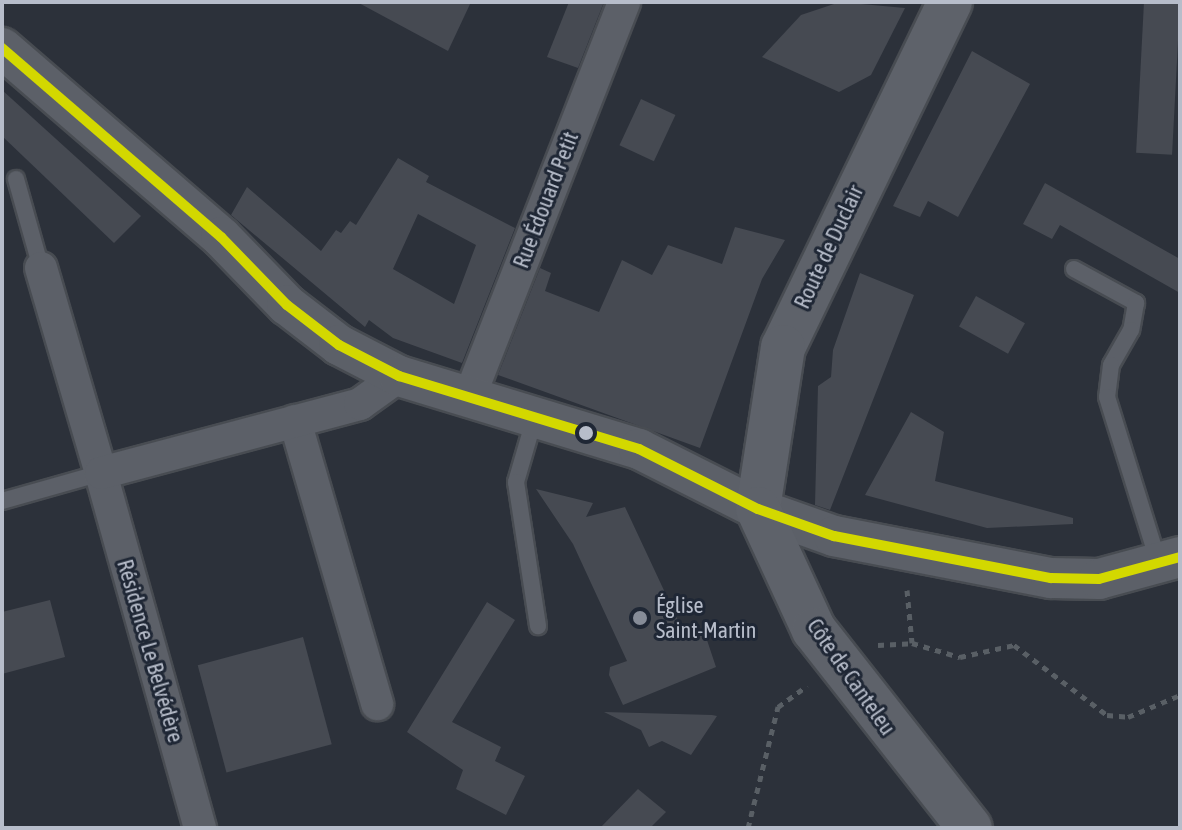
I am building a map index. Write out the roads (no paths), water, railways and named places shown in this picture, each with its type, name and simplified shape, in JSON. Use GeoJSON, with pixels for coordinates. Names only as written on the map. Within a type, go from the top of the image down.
{"type":"FeatureCollection","features":[{"type":"Feature","properties":{"kind":"main road","name":"Route de Duclair"},"geometry":{"type":"LineString","coordinates":[[758,509],[783,347],[950,2]]}},
{"type":"Feature","properties":{"kind":"main road","name":"Côte de Canteleu"},"geometry":{"type":"LineString","coordinates":[[758,509],[814,630],[970,828]]}},
{"type":"Feature","properties":{"kind":"street","name":"Rue Édouard Petit"},"geometry":{"type":"LineString","coordinates":[[469,398],[624,2]]}},
{"type":"Feature","properties":{"kind":"street"},"geometry":{"type":"LineString","coordinates":[[2,48],[339,345],[399,376],[534,420],[639,449],[758,509],[834,536],[1051,578],[1099,579],[1170,561]]}},
{"type":"Feature","properties":{"kind":"street","name":"Résidence Le Belvédère"},"geometry":{"type":"LineString","coordinates":[[41,268],[200,828]]}},
{"type":"Feature","properties":{"kind":"street"},"geometry":{"type":"LineString","coordinates":[[101,473],[360,404],[399,376]]}},
{"type":"Feature","properties":{"kind":"street"},"geometry":{"type":"LineString","coordinates":[[295,421],[377,704]]}},
{"type":"Feature","properties":{"kind":"lane"},"geometry":{"type":"LineString","coordinates":[[16,179],[41,268]]}},
{"type":"Feature","properties":{"kind":"lane"},"geometry":{"type":"LineString","coordinates":[[1074,269],[1136,303],[1131,330],[1111,365],[1107,397],[1170,561]]}},
{"type":"Feature","properties":{"kind":"lane"},"geometry":{"type":"LineString","coordinates":[[534,420],[516,482],[538,626]]}},
{"type":"Feature","properties":{"kind":"lane"},"geometry":{"type":"LineString","coordinates":[[2,501],[101,473]]}},
{"type":"Feature","properties":{"kind":"place","name":"Église Saint-Martin"},"geometry":{"type":"Point","coordinates":[640,618]}}]}
